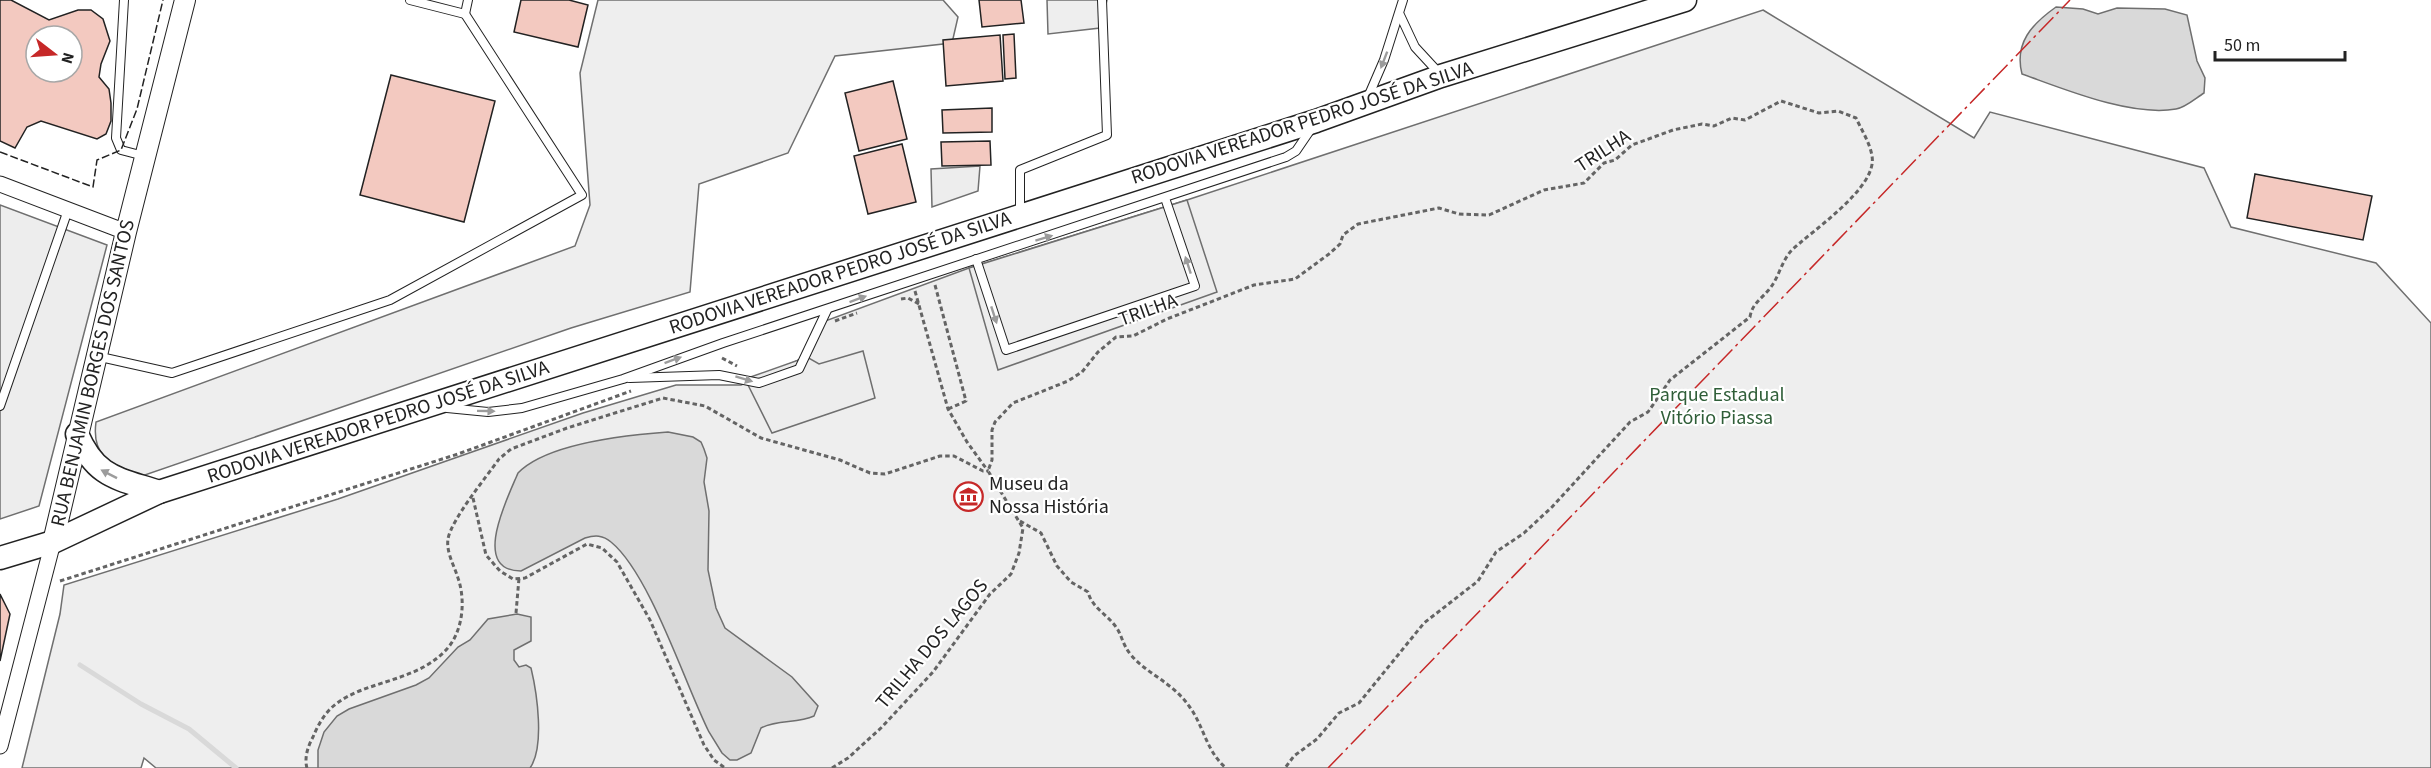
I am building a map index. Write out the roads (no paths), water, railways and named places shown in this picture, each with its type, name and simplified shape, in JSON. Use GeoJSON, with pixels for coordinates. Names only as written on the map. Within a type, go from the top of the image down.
{"type":"FeatureCollection","features":[{"type":"Feature","properties":{"kind":"main road","name":"RODOVIA VEREADOR PEDRO JOSÉ DA SILVA"},"geometry":{"type":"LineString","coordinates":[[0,558],[53,542],[159,492],[1316,121],[1441,76],[1685,0]]}},
{"type":"Feature","properties":{"kind":"main road"},"geometry":{"type":"LineString","coordinates":[[77,434],[86,453],[97,468],[119,479],[159,492]]}},
{"type":"Feature","properties":{"kind":"street","name":"RUA BENJAMIN BORGES DOS SANTOS"},"geometry":{"type":"LineString","coordinates":[[0,746],[53,542],[126,232],[185,0]]}},
{"type":"Feature","properties":{"kind":"street"},"geometry":{"type":"LineString","coordinates":[[0,184],[126,232]]}},
{"type":"Feature","properties":{"kind":"lane"},"geometry":{"type":"LineString","coordinates":[[124,0],[116,138],[120,150],[146,157]]}},
{"type":"Feature","properties":{"kind":"lane"},"geometry":{"type":"LineString","coordinates":[[96,356],[172,373],[390,300],[582,195],[465,14],[410,0]]}},
{"type":"Feature","properties":{"kind":"lane"},"geometry":{"type":"LineString","coordinates":[[465,14],[468,0]]}},
{"type":"Feature","properties":{"kind":"lane"},"geometry":{"type":"LineString","coordinates":[[1020,216],[1020,170],[1107,135],[1102,0]]}},
{"type":"Feature","properties":{"kind":"lane"},"geometry":{"type":"LineString","coordinates":[[1365,103],[1404,0]]}},
{"type":"Feature","properties":{"kind":"lane"},"geometry":{"type":"LineString","coordinates":[[1400,15],[1415,47],[1441,76]]}},
{"type":"Feature","properties":{"kind":"lane"},"geometry":{"type":"LineString","coordinates":[[428,406],[488,412],[522,408],[623,379],[932,273],[1286,157],[1296,151],[1316,121]]}},
{"type":"Feature","properties":{"kind":"lane"},"geometry":{"type":"LineString","coordinates":[[976,259],[1006,350],[1195,286],[1166,198]]}},
{"type":"Feature","properties":{"kind":"lane"},"geometry":{"type":"LineString","coordinates":[[0,406],[68,210]]}},
{"type":"Feature","properties":{"kind":"lane"},"geometry":{"type":"LineString","coordinates":[[623,379],[719,375],[759,383],[799,369],[827,310]]}},
{"type":"Feature","properties":{"kind":"waterway"},"geometry":{"type":"LineString","coordinates":[[80,665],[141,704],[189,729],[236,768]]}},
{"type":"Feature","properties":{"kind":"place","name":"Museu da Nossa História"},"geometry":{"type":"Point","coordinates":[968,496]}},
{"type":"Feature","properties":{"kind":"park label","name":"Parque Estadual Vitório Piassa"},"geometry":{"type":"Point","coordinates":[1717,406]}}]}
